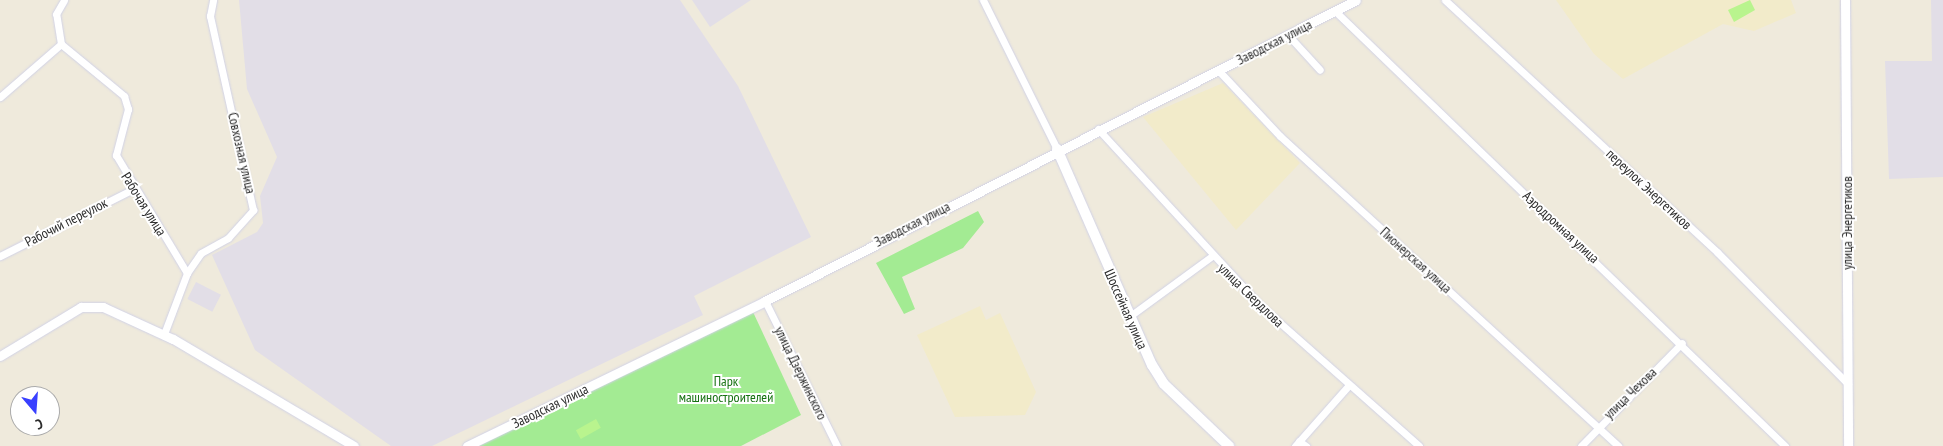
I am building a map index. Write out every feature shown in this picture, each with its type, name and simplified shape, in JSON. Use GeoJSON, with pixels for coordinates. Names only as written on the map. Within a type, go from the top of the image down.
{"type":"FeatureCollection","features":[{"type":"Feature","properties":{"kind":"main road","name":"Шоссейная улица"},"geometry":{"type":"LineString","coordinates":[[1057,149],[1130,316],[1164,384],[1228,446]]}},
{"type":"Feature","properties":{"kind":"street"},"geometry":{"type":"LineString","coordinates":[[0,96],[61,44],[56,14],[64,0]]}},
{"type":"Feature","properties":{"kind":"street","name":"Совхозная улица"},"geometry":{"type":"LineString","coordinates":[[164,334],[187,273],[201,253],[228,238],[253,210],[210,16],[213,0]]}},
{"type":"Feature","properties":{"kind":"street"},"geometry":{"type":"LineString","coordinates":[[983,0],[1057,149]]}},
{"type":"Feature","properties":{"kind":"street","name":"Заводская улица"},"geometry":{"type":"LineString","coordinates":[[467,446],[765,301],[1057,149],[1356,0]]}},
{"type":"Feature","properties":{"kind":"street","name":"переулок Энергетиков"},"geometry":{"type":"LineString","coordinates":[[1445,0],[1717,252],[1848,384]]}},
{"type":"Feature","properties":{"kind":"street","name":"улица Энергетиков"},"geometry":{"type":"LineString","coordinates":[[1845,0],[1848,446]]}},
{"type":"Feature","properties":{"kind":"street","name":"Аэродромная улица"},"geometry":{"type":"LineString","coordinates":[[1335,11],[1682,343],[1785,446]]}},
{"type":"Feature","properties":{"kind":"street"},"geometry":{"type":"LineString","coordinates":[[1288,35],[1320,70]]}},
{"type":"Feature","properties":{"kind":"street","name":"Рабочая улица"},"geometry":{"type":"LineString","coordinates":[[61,44],[124,96],[128,109],[116,155],[133,189],[187,273]]}},
{"type":"Feature","properties":{"kind":"street","name":"Пионерская улица"},"geometry":{"type":"LineString","coordinates":[[1218,70],[1280,136],[1618,446]]}},
{"type":"Feature","properties":{"kind":"street","name":"улица Свердлова"},"geometry":{"type":"LineString","coordinates":[[1098,129],[1212,256],[1350,385],[1419,446]]}},
{"type":"Feature","properties":{"kind":"street","name":"Рабочий переулок"},"geometry":{"type":"LineString","coordinates":[[0,256],[133,189]]}},
{"type":"Feature","properties":{"kind":"street"},"geometry":{"type":"LineString","coordinates":[[1130,316],[1212,256]]}},
{"type":"Feature","properties":{"kind":"street","name":"улица Дзержинского"},"geometry":{"type":"LineString","coordinates":[[765,301],[837,446]]}},
{"type":"Feature","properties":{"kind":"street"},"geometry":{"type":"LineString","coordinates":[[0,356],[81,307],[103,306],[126,314],[164,334],[354,446]]}},
{"type":"Feature","properties":{"kind":"street","name":"улица Чехова"},"geometry":{"type":"LineString","coordinates":[[1581,446],[1596,426],[1682,343]]}},
{"type":"Feature","properties":{"kind":"street"},"geometry":{"type":"LineString","coordinates":[[1306,446],[1297,443],[1350,385]]}},
{"type":"Feature","properties":{"kind":"shaded area"},"geometry":{"type":"Polygon","coordinates":[[[239,0],[680,0],[738,86],[811,237],[694,296],[703,315],[432,446],[391,446],[255,350],[212,255],[257,232],[263,223],[260,196],[277,157],[247,89],[239,0]]]}},
{"type":"Feature","properties":{"kind":"shaded area"},"geometry":{"type":"Polygon","coordinates":[[[692,0],[751,0],[710,27],[692,0]]]}},
{"type":"Feature","properties":{"kind":"shaded area"},"geometry":{"type":"Polygon","coordinates":[[[1556,0],[1791,0],[1796,13],[1754,31],[1723,24],[1623,79],[1594,54],[1556,0]]]}},
{"type":"Feature","properties":{"kind":"shaded area"},"geometry":{"type":"Polygon","coordinates":[[[1931,0],[1943,0],[1943,177],[1889,179],[1885,61],[1932,61],[1931,0]]]}},
{"type":"Feature","properties":{"kind":"shaded area"},"geometry":{"type":"Polygon","coordinates":[[[1223,83],[1300,163],[1236,230],[1143,117],[1223,83]]]}},
{"type":"Feature","properties":{"kind":"shaded area"},"geometry":{"type":"Polygon","coordinates":[[[196,282],[221,295],[212,312],[187,299],[196,282]]]}},
{"type":"Feature","properties":{"kind":"shaded area"},"geometry":{"type":"Polygon","coordinates":[[[980,306],[986,320],[1000,313],[1036,392],[1025,415],[955,417],[917,335],[980,306]]]}},
{"type":"Feature","properties":{"kind":"green space"},"geometry":{"type":"Polygon","coordinates":[[[1750,0],[1755,10],[1734,22],[1728,10],[1750,0]]]}},
{"type":"Feature","properties":{"kind":"green space"},"geometry":{"type":"Polygon","coordinates":[[[978,211],[984,222],[963,248],[902,277],[915,309],[904,314],[876,263],[978,211]]]}},
{"type":"Feature","properties":{"kind":"green space","name":"Парк машиностроителей"},"geometry":{"type":"Polygon","coordinates":[[[753,312],[801,415],[741,446],[472,446],[753,312]]]}},
{"type":"Feature","properties":{"kind":"green space"},"geometry":{"type":"Polygon","coordinates":[[[596,419],[601,428],[581,439],[576,430],[596,419]]]}}]}
